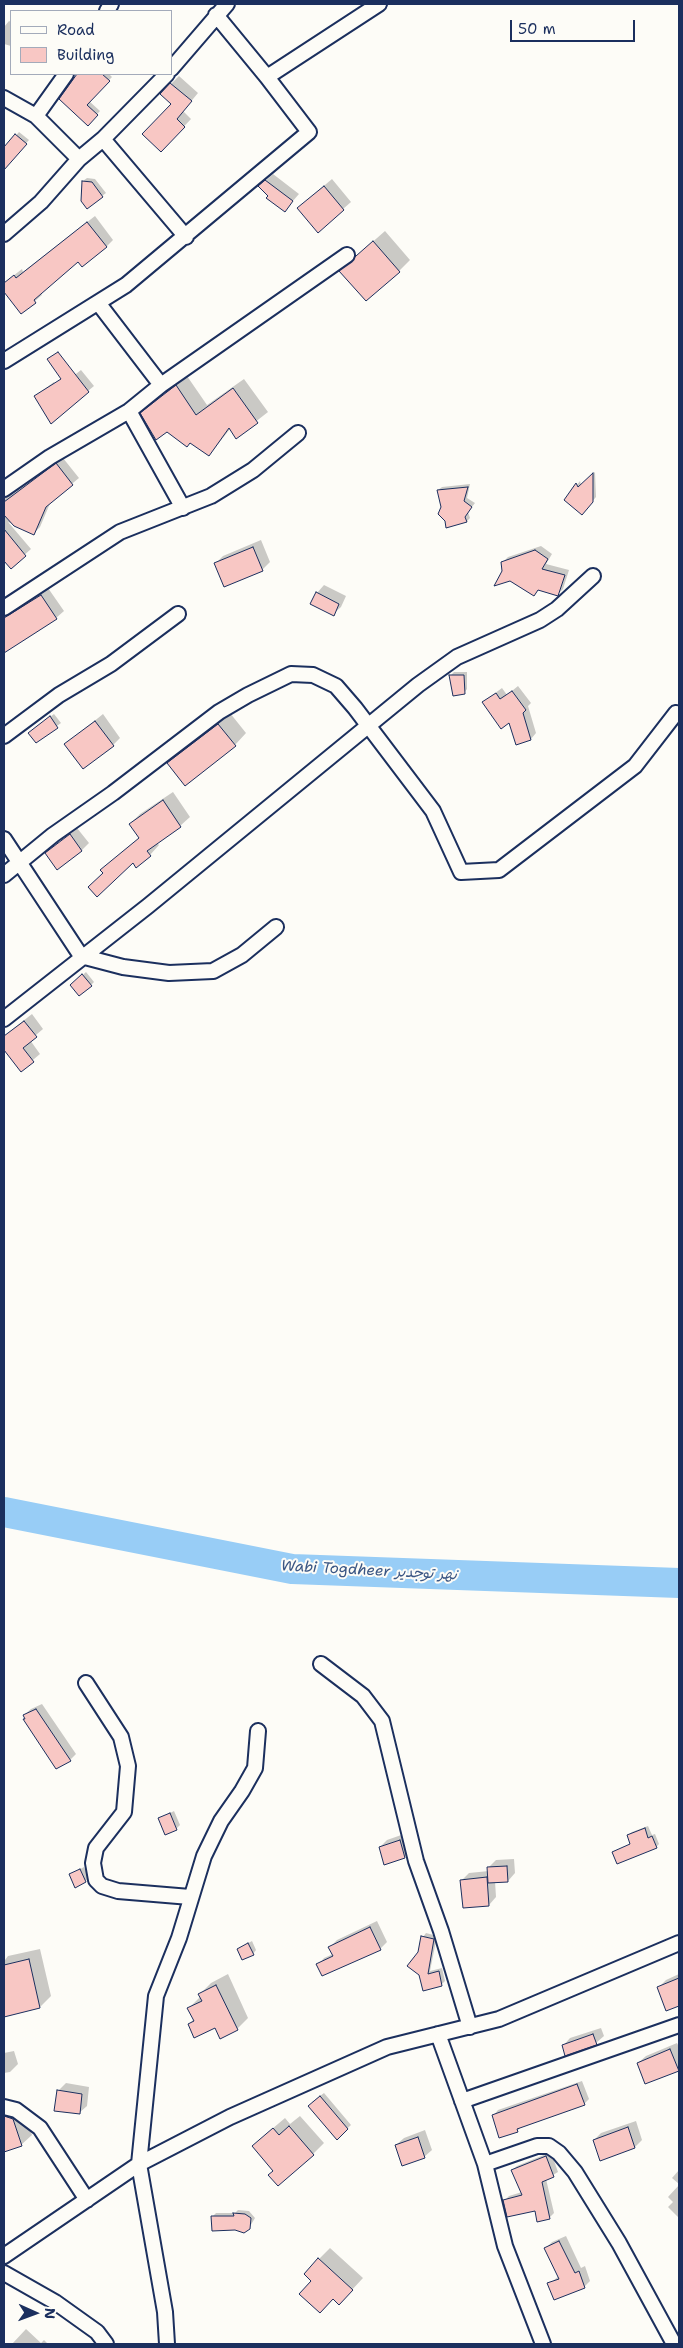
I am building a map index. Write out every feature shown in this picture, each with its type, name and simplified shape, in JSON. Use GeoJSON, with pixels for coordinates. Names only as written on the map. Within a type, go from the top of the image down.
{"type":"FeatureCollection","features":[{"type":"Feature","properties":{"kind":"street"},"geometry":{"type":"LineString","coordinates":[[172,68],[227,4]]}},
{"type":"Feature","properties":{"kind":"street"},"geometry":{"type":"LineString","coordinates":[[267,77],[379,4]]}},
{"type":"Feature","properties":{"kind":"street"},"geometry":{"type":"LineString","coordinates":[[4,361],[99,304],[126,285],[186,237],[309,132],[216,15]]}},
{"type":"Feature","properties":{"kind":"street"},"geometry":{"type":"LineString","coordinates":[[36,116],[65,75]]}},
{"type":"Feature","properties":{"kind":"street"},"geometry":{"type":"LineString","coordinates":[[4,234],[41,202],[79,159],[103,139],[167,75]]}},
{"type":"Feature","properties":{"kind":"street"},"geometry":{"type":"LineString","coordinates":[[4,98],[36,116],[79,159]]}},
{"type":"Feature","properties":{"kind":"street"},"geometry":{"type":"LineString","coordinates":[[103,139],[186,237]]}},
{"type":"Feature","properties":{"kind":"street"},"geometry":{"type":"LineString","coordinates":[[4,489],[50,457],[130,411],[161,385],[347,255]]}},
{"type":"Feature","properties":{"kind":"street"},"geometry":{"type":"LineString","coordinates":[[99,304],[161,385]]}},
{"type":"Feature","properties":{"kind":"street"},"geometry":{"type":"LineString","coordinates":[[130,411],[182,508]]}},
{"type":"Feature","properties":{"kind":"street"},"geometry":{"type":"LineString","coordinates":[[4,608],[120,532],[211,496],[253,470],[298,433]]}},
{"type":"Feature","properties":{"kind":"street"},"geometry":{"type":"LineString","coordinates":[[4,1019],[81,956],[148,906],[368,725],[457,657],[540,620],[557,609],[593,576]]}},
{"type":"Feature","properties":{"kind":"street"},"geometry":{"type":"LineString","coordinates":[[4,736],[59,695],[118,659],[178,614]]}},
{"type":"Feature","properties":{"kind":"street"},"geometry":{"type":"LineString","coordinates":[[4,875],[60,830],[113,794],[219,712],[290,674],[313,675],[336,686],[433,811],[461,872],[499,870],[635,766],[676,713]]}},
{"type":"Feature","properties":{"kind":"street"},"geometry":{"type":"LineString","coordinates":[[4,839],[81,956],[123,968],[169,973],[213,971],[242,955],[276,927]]}},
{"type":"Feature","properties":{"kind":"street"},"geometry":{"type":"LineString","coordinates":[[321,1664],[362,1696],[382,1721],[416,1861],[441,1930],[470,2028]]}},
{"type":"Feature","properties":{"kind":"street"},"geometry":{"type":"LineString","coordinates":[[86,1683],[121,1738],[128,1766],[124,1812],[96,1848],[93,1863],[96,1880],[102,1886],[118,1891],[190,1897]]}},
{"type":"Feature","properties":{"kind":"street"},"geometry":{"type":"LineString","coordinates":[[167,2344],[165,2312],[139,2164],[156,1996],[178,1938],[204,1856],[221,1821],[255,1768],[258,1731]]}},
{"type":"Feature","properties":{"kind":"street"},"geometry":{"type":"LineString","coordinates":[[4,2256],[139,2164],[181,2141],[387,2047],[470,2028],[499,2019],[679,1943]]}},
{"type":"Feature","properties":{"kind":"street"},"geometry":{"type":"LineString","coordinates":[[462,2101],[679,2025]]}},
{"type":"Feature","properties":{"kind":"street"},"geometry":{"type":"LineString","coordinates":[[438,2034],[485,2164],[505,2246],[543,2344]]}},
{"type":"Feature","properties":{"kind":"street"},"geometry":{"type":"LineString","coordinates":[[4,2107],[16,2110],[40,2128],[87,2200]]}},
{"type":"Feature","properties":{"kind":"street"},"geometry":{"type":"LineString","coordinates":[[485,2164],[537,2146],[549,2146],[559,2153],[575,2172],[619,2243],[674,2344]]}},
{"type":"Feature","properties":{"kind":"street"},"geometry":{"type":"LineString","coordinates":[[4,2274],[55,2302],[97,2332],[106,2344]]}},
{"type":"Feature","properties":{"kind":"building"},"geometry":{"type":"Polygon","coordinates":[[[76,75],[103,75],[110,81],[87,105],[98,115],[88,126],[59,99],[76,75]]]}},
{"type":"Feature","properties":{"kind":"building"},"geometry":{"type":"Polygon","coordinates":[[[170,83],[192,101],[177,119],[185,127],[161,152],[142,134],[171,104],[160,94],[170,83]]]}},
{"type":"Feature","properties":{"kind":"building"},"geometry":{"type":"Polygon","coordinates":[[[15,134],[27,144],[4,170],[4,147],[15,134]]]}},
{"type":"Feature","properties":{"kind":"building"},"geometry":{"type":"Polygon","coordinates":[[[265,180],[293,201],[285,212],[266,198],[268,196],[258,186],[265,180]]]}},
{"type":"Feature","properties":{"kind":"building"},"geometry":{"type":"Polygon","coordinates":[[[82,181],[92,182],[103,197],[87,209],[81,201],[82,181]]]}},
{"type":"Feature","properties":{"kind":"building"},"geometry":{"type":"Polygon","coordinates":[[[324,186],[344,210],[318,233],[297,208],[324,186]]]}},
{"type":"Feature","properties":{"kind":"building"},"geometry":{"type":"Polygon","coordinates":[[[87,222],[107,247],[82,267],[78,262],[34,300],[36,303],[21,314],[4,292],[4,283],[14,275],[16,278],[87,222]]]}},
{"type":"Feature","properties":{"kind":"building"},"geometry":{"type":"Polygon","coordinates":[[[373,241],[400,272],[366,301],[339,271],[373,241]]]}},
{"type":"Feature","properties":{"kind":"building"},"geometry":{"type":"Polygon","coordinates":[[[58,352],[89,392],[51,424],[34,396],[61,379],[47,359],[58,352]]]}},
{"type":"Feature","properties":{"kind":"building"},"geometry":{"type":"Polygon","coordinates":[[[176,385],[196,415],[233,388],[258,423],[236,439],[229,428],[209,456],[190,443],[187,447],[167,432],[156,440],[140,413],[176,385]]]}},
{"type":"Feature","properties":{"kind":"building"},"geometry":{"type":"Polygon","coordinates":[[[56,463],[73,485],[46,507],[34,535],[14,526],[4,515],[4,502],[56,463]]]}},
{"type":"Feature","properties":{"kind":"building"},"geometry":{"type":"Polygon","coordinates":[[[593,473],[593,502],[582,515],[564,500],[576,483],[578,487],[593,473]]]}},
{"type":"Feature","properties":{"kind":"building"},"geometry":{"type":"Polygon","coordinates":[[[468,487],[464,501],[472,507],[465,517],[467,522],[446,528],[445,521],[438,514],[441,507],[437,490],[468,487]]]}},
{"type":"Feature","properties":{"kind":"building"},"geometry":{"type":"Polygon","coordinates":[[[4,529],[26,556],[11,569],[4,561],[4,529]]]}},
{"type":"Feature","properties":{"kind":"building"},"geometry":{"type":"Polygon","coordinates":[[[253,547],[263,571],[224,587],[214,563],[253,547]]]}},
{"type":"Feature","properties":{"kind":"building"},"geometry":{"type":"Polygon","coordinates":[[[535,550],[548,559],[542,569],[565,575],[558,596],[538,590],[534,596],[510,581],[494,586],[502,571],[501,562],[535,550]]]}},
{"type":"Feature","properties":{"kind":"building"},"geometry":{"type":"Polygon","coordinates":[[[316,592],[339,604],[334,616],[310,604],[316,592]]]}},
{"type":"Feature","properties":{"kind":"building"},"geometry":{"type":"Polygon","coordinates":[[[41,595],[57,619],[4,653],[4,618],[41,595]]]}},
{"type":"Feature","properties":{"kind":"building"},"geometry":{"type":"Polygon","coordinates":[[[449,675],[464,675],[465,694],[453,696],[449,675]]]}},
{"type":"Feature","properties":{"kind":"building"},"geometry":{"type":"Polygon","coordinates":[[[512,691],[526,710],[523,713],[531,740],[516,745],[509,723],[501,729],[482,702],[496,693],[500,699],[512,691]]]}},
{"type":"Feature","properties":{"kind":"building"},"geometry":{"type":"Polygon","coordinates":[[[50,716],[58,728],[36,743],[28,733],[50,716]]]}},
{"type":"Feature","properties":{"kind":"building"},"geometry":{"type":"Polygon","coordinates":[[[95,721],[114,746],[83,769],[64,744],[95,721]]]}},
{"type":"Feature","properties":{"kind":"building"},"geometry":{"type":"Polygon","coordinates":[[[218,724],[236,746],[185,786],[167,763],[218,724]]]}},
{"type":"Feature","properties":{"kind":"building"},"geometry":{"type":"Polygon","coordinates":[[[163,800],[181,827],[147,851],[151,856],[136,868],[133,863],[97,897],[88,887],[103,873],[100,870],[139,838],[129,824],[163,800]]]}},
{"type":"Feature","properties":{"kind":"building"},"geometry":{"type":"Polygon","coordinates":[[[70,834],[82,851],[57,870],[45,853],[70,834]]]}},
{"type":"Feature","properties":{"kind":"building"},"geometry":{"type":"Polygon","coordinates":[[[82,974],[92,986],[79,996],[70,985],[82,974]]]}},
{"type":"Feature","properties":{"kind":"building"},"geometry":{"type":"Polygon","coordinates":[[[24,1021],[37,1037],[23,1048],[34,1062],[21,1072],[4,1050],[4,1036],[24,1021]]]}},
{"type":"Feature","properties":{"kind":"building"},"geometry":{"type":"Polygon","coordinates":[[[36,1709],[71,1761],[56,1769],[23,1719],[25,1719],[23,1715],[36,1709]]]}},
{"type":"Feature","properties":{"kind":"building"},"geometry":{"type":"Polygon","coordinates":[[[170,1813],[177,1830],[165,1835],[158,1818],[170,1813]]]}},
{"type":"Feature","properties":{"kind":"building"},"geometry":{"type":"Polygon","coordinates":[[[645,1828],[648,1838],[652,1836],[657,1848],[617,1864],[612,1852],[630,1844],[627,1835],[645,1828]]]}},
{"type":"Feature","properties":{"kind":"building"},"geometry":{"type":"Polygon","coordinates":[[[400,1840],[405,1858],[384,1865],[379,1847],[400,1840]]]}},
{"type":"Feature","properties":{"kind":"building"},"geometry":{"type":"Polygon","coordinates":[[[507,1866],[508,1882],[488,1883],[487,1867],[507,1866]]]}},
{"type":"Feature","properties":{"kind":"building"},"geometry":{"type":"Polygon","coordinates":[[[80,1869],[86,1882],[75,1888],[69,1874],[80,1869]]]}},
{"type":"Feature","properties":{"kind":"building"},"geometry":{"type":"Polygon","coordinates":[[[487,1877],[489,1906],[463,1908],[460,1880],[487,1877]]]}},
{"type":"Feature","properties":{"kind":"building"},"geometry":{"type":"Polygon","coordinates":[[[370,1927],[381,1950],[322,1976],[316,1964],[333,1956],[328,1947],[370,1927]]]}},
{"type":"Feature","properties":{"kind":"building"},"geometry":{"type":"Polygon","coordinates":[[[421,1936],[434,1939],[428,1974],[439,1971],[442,1986],[423,1991],[419,1975],[407,1966],[418,1952],[421,1936]]]}},
{"type":"Feature","properties":{"kind":"building"},"geometry":{"type":"Polygon","coordinates":[[[248,1943],[254,1955],[242,1960],[237,1949],[248,1943]]]}},
{"type":"Feature","properties":{"kind":"building"},"geometry":{"type":"Polygon","coordinates":[[[29,1959],[40,2008],[4,2017],[4,1965],[29,1959]]]}},
{"type":"Feature","properties":{"kind":"building"},"geometry":{"type":"Polygon","coordinates":[[[679,1978],[679,2006],[666,2011],[657,1987],[679,1978]]]}},
{"type":"Feature","properties":{"kind":"building"},"geometry":{"type":"Polygon","coordinates":[[[216,1985],[238,2030],[220,2039],[215,2028],[194,2038],[188,2024],[194,2021],[187,2008],[202,2001],[198,1994],[216,1985]]]}},
{"type":"Feature","properties":{"kind":"building"},"geometry":{"type":"Polygon","coordinates":[[[593,2034],[597,2045],[565,2056],[562,2045],[593,2034]]]}},
{"type":"Feature","properties":{"kind":"building"},"geometry":{"type":"Polygon","coordinates":[[[670,2049],[679,2071],[645,2084],[637,2063],[670,2049]]]}},
{"type":"Feature","properties":{"kind":"building"},"geometry":{"type":"Polygon","coordinates":[[[577,2084],[585,2105],[517,2129],[518,2132],[499,2138],[492,2115],[577,2084]]]}},
{"type":"Feature","properties":{"kind":"building"},"geometry":{"type":"Polygon","coordinates":[[[57,2090],[82,2094],[80,2114],[54,2111],[57,2090]]]}},
{"type":"Feature","properties":{"kind":"building"},"geometry":{"type":"Polygon","coordinates":[[[320,2096],[348,2129],[337,2140],[308,2106],[320,2096]]]}},
{"type":"Feature","properties":{"kind":"building"},"geometry":{"type":"Polygon","coordinates":[[[4,2116],[13,2119],[22,2146],[4,2152],[4,2116]]]}},
{"type":"Feature","properties":{"kind":"building"},"geometry":{"type":"Polygon","coordinates":[[[289,2126],[314,2155],[278,2186],[268,2175],[273,2171],[252,2146],[273,2128],[279,2135],[289,2126]]]}},
{"type":"Feature","properties":{"kind":"building"},"geometry":{"type":"Polygon","coordinates":[[[628,2127],[635,2148],[600,2161],[593,2140],[628,2127]]]}},
{"type":"Feature","properties":{"kind":"building"},"geometry":{"type":"Polygon","coordinates":[[[418,2137],[425,2158],[402,2166],[395,2145],[418,2137]]]}},
{"type":"Feature","properties":{"kind":"building"},"geometry":{"type":"Polygon","coordinates":[[[546,2156],[554,2177],[542,2182],[550,2219],[537,2222],[535,2211],[507,2217],[503,2200],[522,2195],[511,2170],[546,2156]]]}},
{"type":"Feature","properties":{"kind":"building"},"geometry":{"type":"Polygon","coordinates":[[[233,2213],[245,2214],[251,2218],[250,2229],[244,2233],[235,2230],[212,2231],[211,2216],[234,2216],[233,2213]]]}},
{"type":"Feature","properties":{"kind":"building"},"geometry":{"type":"Polygon","coordinates":[[[559,2241],[575,2273],[579,2271],[585,2288],[554,2300],[547,2283],[559,2279],[544,2248],[559,2241]]]}},
{"type":"Feature","properties":{"kind":"building"},"geometry":{"type":"Polygon","coordinates":[[[318,2258],[353,2290],[339,2305],[333,2299],[320,2313],[299,2294],[311,2281],[304,2274],[318,2258]]]}},
{"type":"Feature","properties":{"kind":"waterway","name":"Wabi Togdheer نهر توجدير"},"geometry":{"type":"LineString","coordinates":[[4,1512],[292,1569],[679,1583]]}}]}
